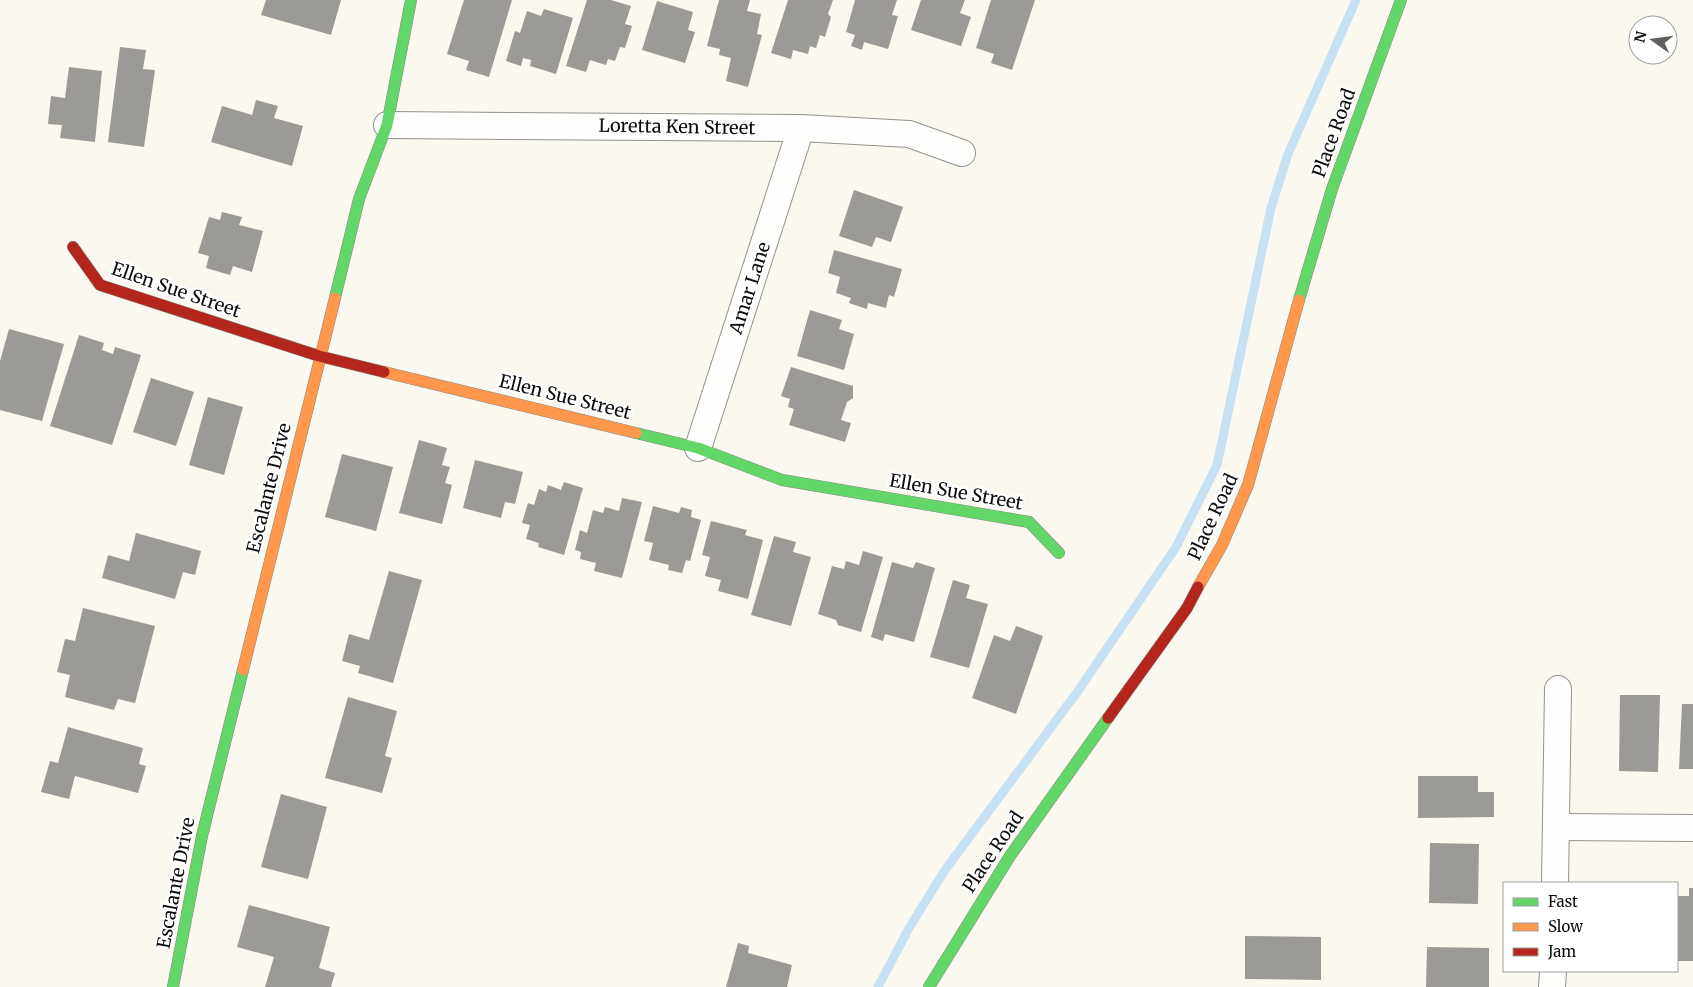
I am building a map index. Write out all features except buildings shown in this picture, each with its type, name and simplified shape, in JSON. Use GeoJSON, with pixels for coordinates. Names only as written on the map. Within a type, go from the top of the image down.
{"type":"FeatureCollection","features":[{"type":"Feature","properties":{"kind":"street","name":"Escalante Drive"},"geometry":{"type":"LineString","coordinates":[[173,987],[202,836],[319,356],[360,199],[387,124],[411,0]]}},
{"type":"Feature","properties":{"kind":"street","name":"Place Road"},"geometry":{"type":"LineString","coordinates":[[929,987],[1010,856],[1187,608],[1222,545],[1248,485],[1296,309],[1332,189],[1401,0]]}},
{"type":"Feature","properties":{"kind":"street","name":"Loretta Ken Street"},"geometry":{"type":"LineString","coordinates":[[387,124],[801,128],[909,134],[962,153]]}},
{"type":"Feature","properties":{"kind":"street","name":"Amar Lane"},"geometry":{"type":"LineString","coordinates":[[698,448],[801,128]]}},
{"type":"Feature","properties":{"kind":"street","name":"Ellen Sue Street"},"geometry":{"type":"LineString","coordinates":[[73,246],[100,285],[319,356],[698,448],[782,480],[1029,522],[1059,553]]}},
{"type":"Feature","properties":{"kind":"street"},"geometry":{"type":"LineString","coordinates":[[1554,882],[1558,689]]}},
{"type":"Feature","properties":{"kind":"street"},"geometry":{"type":"LineString","coordinates":[[1556,827],[1693,828]]}},
{"type":"Feature","properties":{"kind":"street"},"geometry":{"type":"LineString","coordinates":[[1552,987],[1553,972]]}},
{"type":"Feature","properties":{"kind":"waterway"},"geometry":{"type":"LineString","coordinates":[[878,987],[909,928],[945,870],[1078,691],[1176,547],[1217,465],[1271,208],[1288,154],[1356,0]]}},
{"type":"Feature","properties":{"kind":"traffic: fast"},"geometry":{"type":"LineString","coordinates":[[335,298],[359,199],[387,125],[411,0]]}},
{"type":"Feature","properties":{"kind":"traffic: fast"},"geometry":{"type":"LineString","coordinates":[[1299,300],[1332,189],[1401,0]]}},
{"type":"Feature","properties":{"kind":"traffic: fast"},"geometry":{"type":"LineString","coordinates":[[636,433],[698,448],[782,480],[1029,522],[1059,553]]}},
{"type":"Feature","properties":{"kind":"traffic: fast"},"geometry":{"type":"LineString","coordinates":[[173,987],[202,836],[243,670]]}},
{"type":"Feature","properties":{"kind":"traffic: fast"},"geometry":{"type":"LineString","coordinates":[[929,987],[1010,856],[1108,718]]}},
{"type":"Feature","properties":{"kind":"traffic: slow"},"geometry":{"type":"LineString","coordinates":[[243,670],[335,298]]}},
{"type":"Feature","properties":{"kind":"traffic: slow"},"geometry":{"type":"LineString","coordinates":[[1198,587],[1222,545],[1248,485],[1299,300]]}},
{"type":"Feature","properties":{"kind":"traffic: slow"},"geometry":{"type":"LineString","coordinates":[[384,372],[636,433]]}},
{"type":"Feature","properties":{"kind":"traffic: jam"},"geometry":{"type":"LineString","coordinates":[[73,247],[100,285],[319,356],[384,372]]}},
{"type":"Feature","properties":{"kind":"traffic: jam"},"geometry":{"type":"LineString","coordinates":[[1108,718],[1187,608],[1198,587]]}}]}
